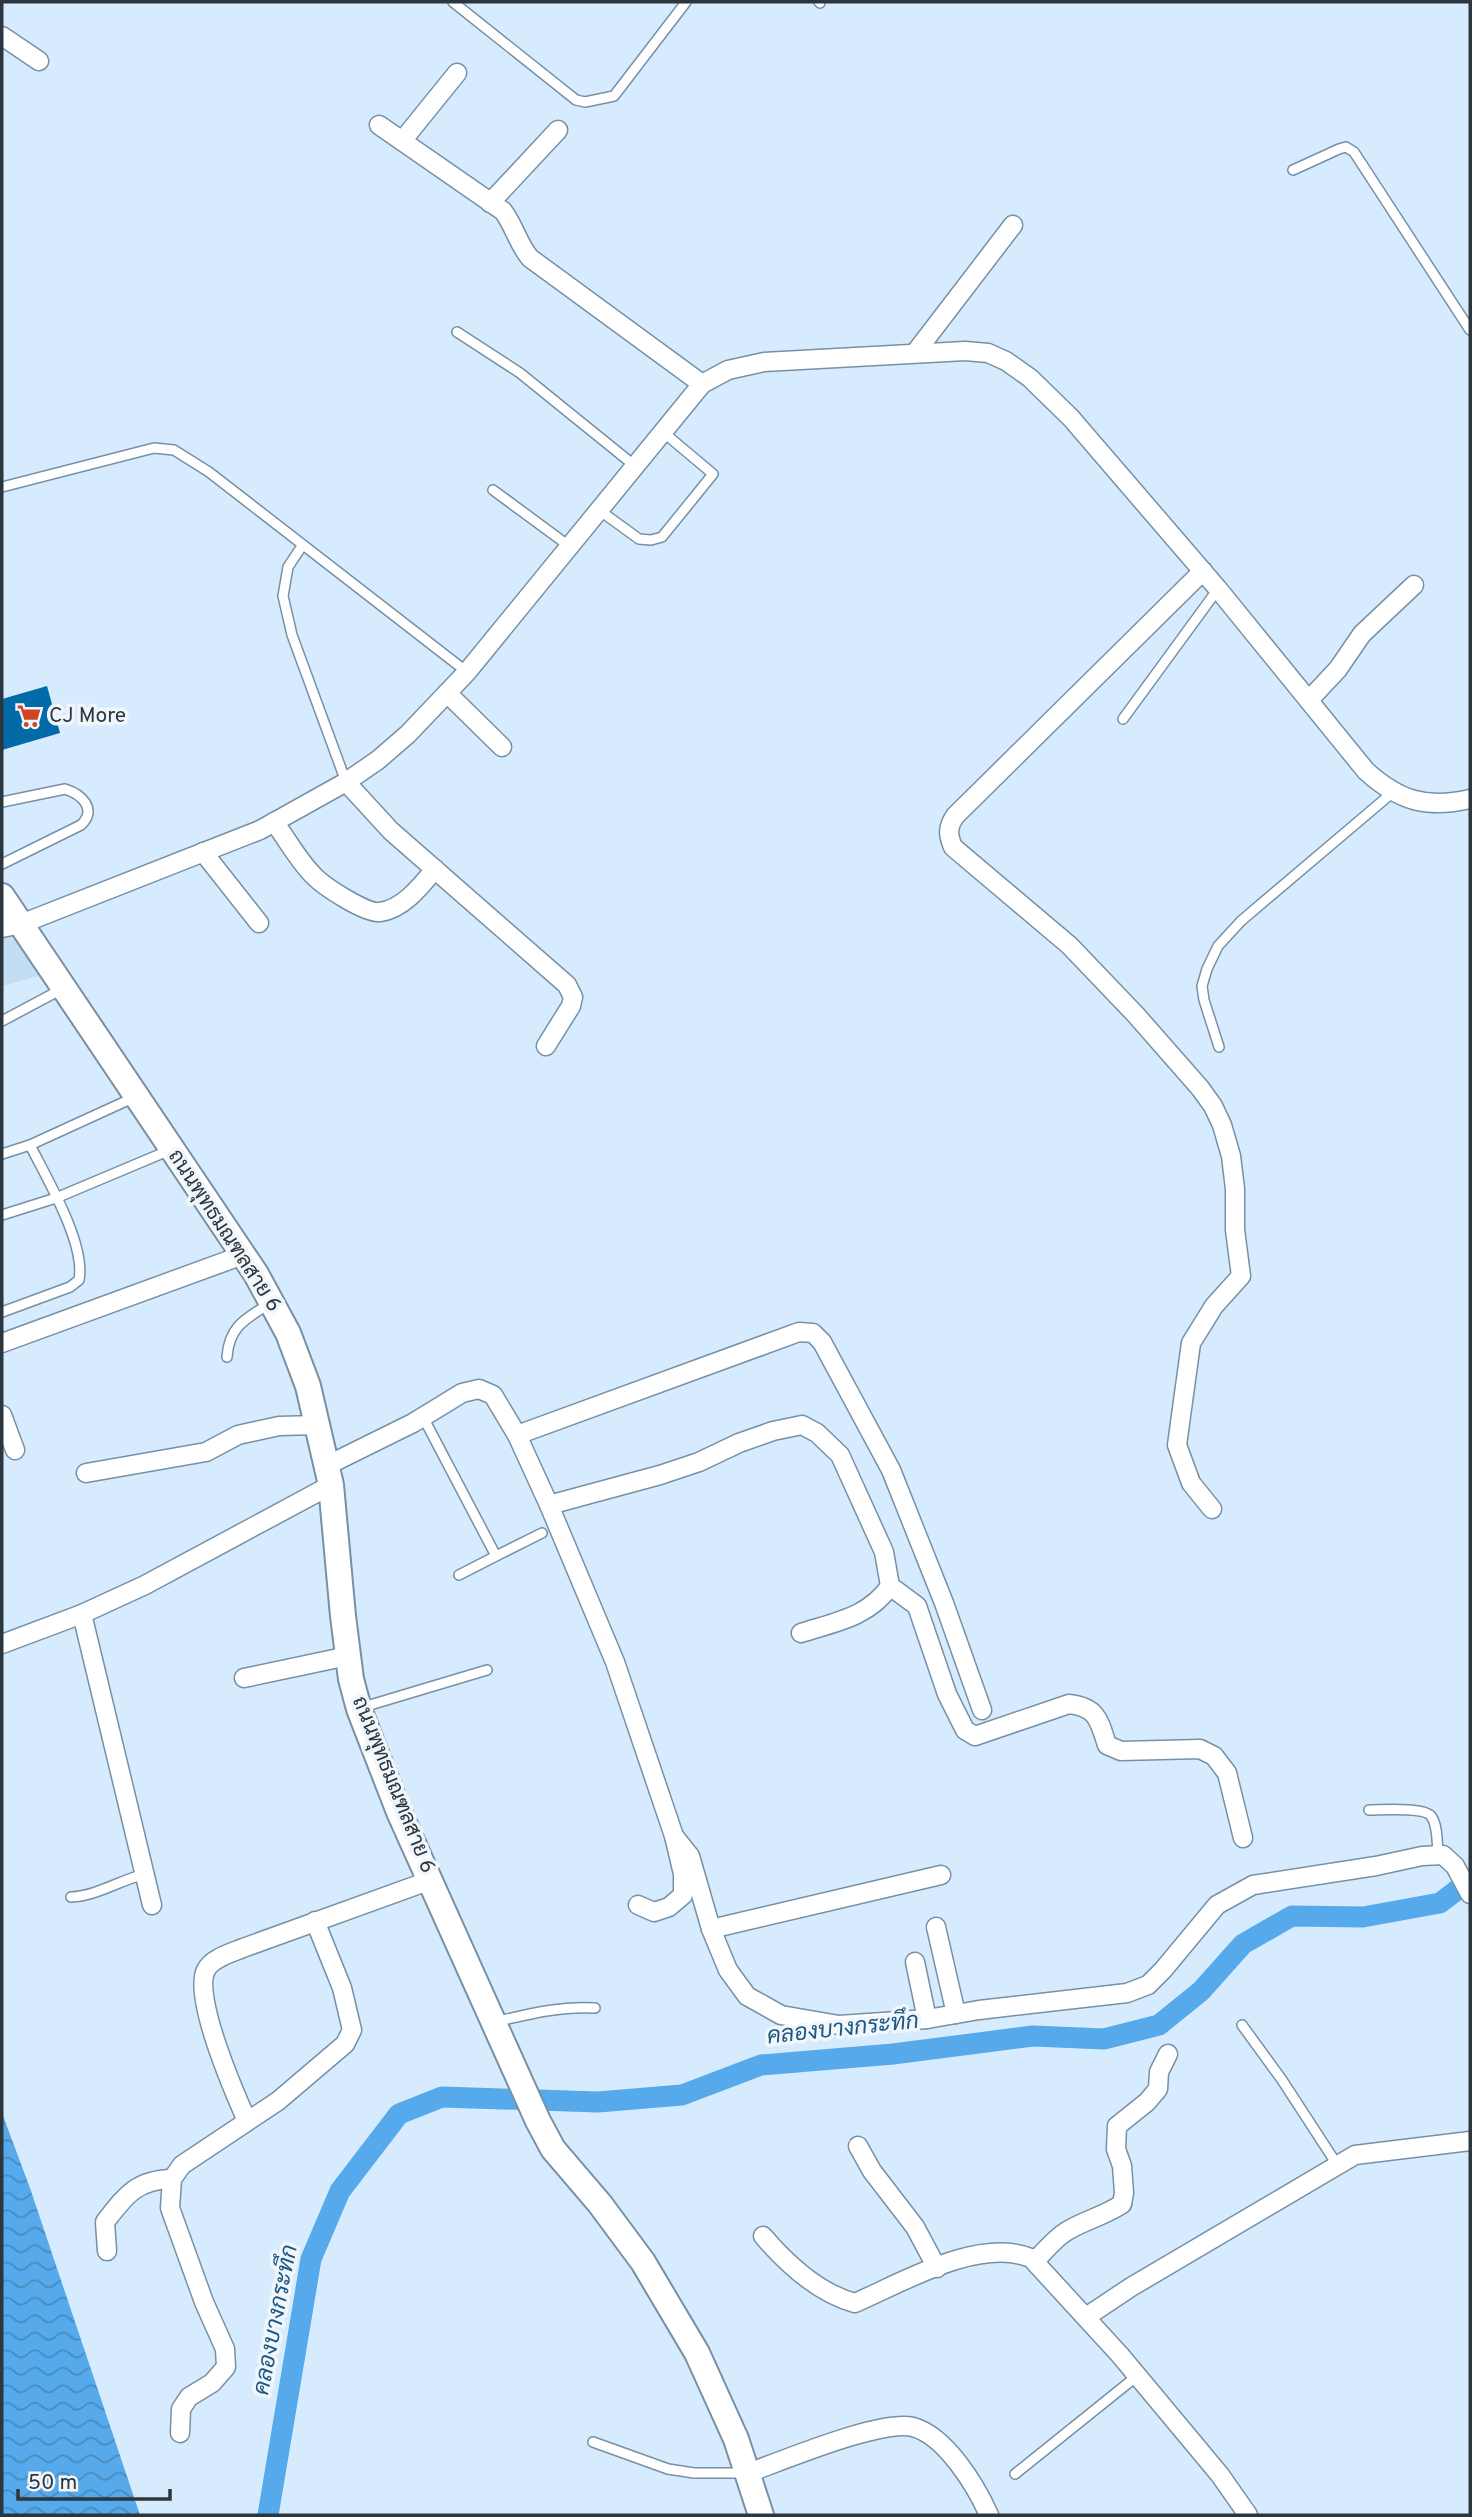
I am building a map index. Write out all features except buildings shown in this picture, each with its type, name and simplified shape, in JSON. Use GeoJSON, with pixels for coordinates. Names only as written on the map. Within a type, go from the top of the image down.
{"type":"FeatureCollection","features":[{"type":"Feature","properties":{"kind":"main road","name":"ถนนพุทธมณฑลสาย 6"},"geometry":{"type":"LineString","coordinates":[[2,895],[11,926],[64,988],[243,1255],[293,1345],[308,1386],[328,1476],[348,1656],[359,1709],[399,1812],[538,2121],[553,2149],[600,2204],[643,2262],[697,2353],[733,2432],[761,2515]]}},
{"type":"Feature","properties":{"kind":"street"},"geometry":{"type":"LineString","coordinates":[[2,36],[39,61]]}},
{"type":"Feature","properties":{"kind":"street"},"geometry":{"type":"LineString","coordinates":[[402,141],[457,73]]}},
{"type":"Feature","properties":{"kind":"street"},"geometry":{"type":"LineString","coordinates":[[379,125],[502,211],[509,219],[521,247],[530,258],[702,384]]}},
{"type":"Feature","properties":{"kind":"street"},"geometry":{"type":"LineString","coordinates":[[489,203],[558,130]]}},
{"type":"Feature","properties":{"kind":"street"},"geometry":{"type":"LineString","coordinates":[[915,353],[1013,225]]}},
{"type":"Feature","properties":{"kind":"street"},"geometry":{"type":"LineString","coordinates":[[11,926],[274,822],[378,760],[408,734],[467,672],[702,384],[729,370],[764,362],[965,351],[988,354],[1006,361],[1030,378],[1098,449],[1218,589],[1366,771],[1392,793],[1410,799],[1446,805],[1470,799]]}},
{"type":"Feature","properties":{"kind":"street"},"geometry":{"type":"LineString","coordinates":[[1202,571],[954,816],[949,825],[949,835],[953,847],[1069,945],[1136,1015],[1200,1088],[1222,1125],[1231,1156],[1235,1189],[1235,1230],[1241,1276],[1214,1306],[1191,1343],[1177,1445],[1191,1483],[1212,1508]]}},
{"type":"Feature","properties":{"kind":"street"},"geometry":{"type":"LineString","coordinates":[[1309,700],[1338,669],[1362,634],[1414,584]]}},
{"type":"Feature","properties":{"kind":"street"},"geometry":{"type":"LineString","coordinates":[[447,693],[502,747]]}},
{"type":"Feature","properties":{"kind":"street"},"geometry":{"type":"LineString","coordinates":[[345,782],[391,831],[567,985],[573,997],[571,1006],[546,1046]]}},
{"type":"Feature","properties":{"kind":"street"},"geometry":{"type":"LineString","coordinates":[[274,822],[312,875],[365,909],[378,913],[394,908],[416,892],[435,869]]}},
{"type":"Feature","properties":{"kind":"street"},"geometry":{"type":"LineString","coordinates":[[203,852],[260,923]]}},
{"type":"Feature","properties":{"kind":"street"},"geometry":{"type":"LineString","coordinates":[[2,1343],[243,1255]]}},
{"type":"Feature","properties":{"kind":"street"},"geometry":{"type":"LineString","coordinates":[[517,1435],[799,1332],[813,1333],[822,1342],[891,1470],[982,1710]]}},
{"type":"Feature","properties":{"kind":"street"},"geometry":{"type":"LineString","coordinates":[[2,1644],[82,1614],[145,1585],[462,1393],[479,1389],[493,1395],[517,1435],[549,1505],[615,1662],[674,1836],[683,1874],[683,1895],[669,1907],[654,1912],[638,1905]]}},
{"type":"Feature","properties":{"kind":"street"},"geometry":{"type":"LineString","coordinates":[[2,1415],[15,1450]]}},
{"type":"Feature","properties":{"kind":"street"},"geometry":{"type":"LineString","coordinates":[[86,1473],[206,1452],[238,1435],[279,1426],[317,1425]]}},
{"type":"Feature","properties":{"kind":"street"},"geometry":{"type":"LineString","coordinates":[[549,1505],[660,1475],[699,1462],[762,1435],[802,1425],[817,1433],[839,1455],[884,1552],[890,1586],[917,1606],[947,1694],[965,1730],[975,1736],[1069,1704],[1085,1706],[1098,1719],[1107,1745],[1121,1752],[1200,1749],[1214,1756],[1227,1773],[1243,1838]]}},
{"type":"Feature","properties":{"kind":"street"},"geometry":{"type":"LineString","coordinates":[[801,1633],[856,1616],[876,1604],[890,1586]]}},
{"type":"Feature","properties":{"kind":"street"},"geometry":{"type":"LineString","coordinates":[[82,1614],[152,1905]]}},
{"type":"Feature","properties":{"kind":"street"},"geometry":{"type":"LineString","coordinates":[[244,1678],[348,1656]]}},
{"type":"Feature","properties":{"kind":"street"},"geometry":{"type":"LineString","coordinates":[[674,1836],[690,1856],[711,1929],[728,1970],[747,1996],[781,2015],[839,2025],[927,2019],[1127,1993],[1148,1985],[1217,1905],[1253,1885],[1443,1855],[1455,1866],[1470,1894]]}},
{"type":"Feature","properties":{"kind":"street"},"geometry":{"type":"LineString","coordinates":[[711,1929],[941,1875]]}},
{"type":"Feature","properties":{"kind":"street"},"geometry":{"type":"LineString","coordinates":[[247,2121],[215,2043],[204,1983],[206,1970],[217,1959],[431,1880]]}},
{"type":"Feature","properties":{"kind":"street"},"geometry":{"type":"LineString","coordinates":[[180,2432],[181,2409],[189,2397],[212,2384],[226,2367],[225,2349],[204,2302],[170,2208],[172,2179],[182,2165],[299,2084],[345,2044],[352,2030],[342,1988],[315,1921]]}},
{"type":"Feature","properties":{"kind":"street"},"geometry":{"type":"LineString","coordinates":[[936,1927],[956,2014]]}},
{"type":"Feature","properties":{"kind":"street"},"geometry":{"type":"LineString","coordinates":[[915,1962],[927,2019]]}},
{"type":"Feature","properties":{"kind":"street"},"geometry":{"type":"LineString","coordinates":[[1035,2261],[1063,2233],[1083,2222],[1106,2215],[1122,2204],[1124,2193],[1122,2166],[1116,2149],[1117,2126],[1147,2102],[1158,2089],[1159,2072],[1168,2054]]}},
{"type":"Feature","properties":{"kind":"street"},"geometry":{"type":"LineString","coordinates":[[1087,2317],[1130,2287],[1355,2155],[1470,2141]]}},
{"type":"Feature","properties":{"kind":"street"},"geometry":{"type":"LineString","coordinates":[[858,2146],[872,2171],[915,2227],[937,2268]]}},
{"type":"Feature","properties":{"kind":"street"},"geometry":{"type":"LineString","coordinates":[[107,2251],[105,2222],[118,2205],[132,2191],[151,2179],[172,2179]]}},
{"type":"Feature","properties":{"kind":"street"},"geometry":{"type":"LineString","coordinates":[[763,2236],[798,2272],[836,2296],[855,2303],[961,2258],[986,2253],[1021,2254],[1035,2261],[1137,2376],[1220,2475],[1248,2515]]}},
{"type":"Feature","properties":{"kind":"street"},"geometry":{"type":"LineString","coordinates":[[748,2473],[858,2434],[890,2427],[913,2427],[942,2444],[958,2462],[989,2515]]}},
{"type":"Feature","properties":{"kind":"lane"},"geometry":{"type":"LineString","coordinates":[[453,2],[576,100],[585,102],[614,96],[686,2]]}},
{"type":"Feature","properties":{"kind":"lane"},"geometry":{"type":"LineString","coordinates":[[1293,170],[1339,149],[1346,147],[1354,152],[1470,330]]}},
{"type":"Feature","properties":{"kind":"lane"},"geometry":{"type":"LineString","coordinates":[[457,332],[520,373],[635,466]]}},
{"type":"Feature","properties":{"kind":"lane"},"geometry":{"type":"LineString","coordinates":[[599,510],[639,539],[662,537],[713,474],[663,432]]}},
{"type":"Feature","properties":{"kind":"lane"},"geometry":{"type":"LineString","coordinates":[[2,487],[129,453],[154,448],[174,450],[209,472],[467,672]]}},
{"type":"Feature","properties":{"kind":"lane"},"geometry":{"type":"LineString","coordinates":[[492,490],[569,546]]}},
{"type":"Feature","properties":{"kind":"lane"},"geometry":{"type":"LineString","coordinates":[[302,546],[288,567],[283,596],[292,635],[345,782]]}},
{"type":"Feature","properties":{"kind":"lane"},"geometry":{"type":"LineString","coordinates":[[1124,719],[1218,589]]}},
{"type":"Feature","properties":{"kind":"lane"},"geometry":{"type":"LineString","coordinates":[[2,802],[65,789],[85,800],[89,812],[81,825],[2,864]]}},
{"type":"Feature","properties":{"kind":"lane"},"geometry":{"type":"LineString","coordinates":[[1219,1047],[1202,986],[1218,946],[1241,921],[1392,793]]}},
{"type":"Feature","properties":{"kind":"lane"},"geometry":{"type":"LineString","coordinates":[[2,1021],[64,988]]}},
{"type":"Feature","properties":{"kind":"lane"},"geometry":{"type":"LineString","coordinates":[[2,1154],[30,1145],[136,1096]]}},
{"type":"Feature","properties":{"kind":"lane"},"geometry":{"type":"LineString","coordinates":[[2,1312],[56,1293],[79,1280],[81,1267],[77,1248],[30,1145]]}},
{"type":"Feature","properties":{"kind":"lane"},"geometry":{"type":"LineString","coordinates":[[2,1215],[56,1198],[172,1149]]}},
{"type":"Feature","properties":{"kind":"lane"},"geometry":{"type":"LineString","coordinates":[[227,1357],[228,1341],[233,1332],[244,1320],[271,1302]]}},
{"type":"Feature","properties":{"kind":"lane"},"geometry":{"type":"LineString","coordinates":[[423,1417],[496,1556]]}},
{"type":"Feature","properties":{"kind":"lane"},"geometry":{"type":"LineString","coordinates":[[459,1575],[542,1532]]}},
{"type":"Feature","properties":{"kind":"lane"},"geometry":{"type":"LineString","coordinates":[[359,1709],[486,1671]]}},
{"type":"Feature","properties":{"kind":"lane"},"geometry":{"type":"LineString","coordinates":[[1369,1810],[1423,1811],[1431,1815],[1436,1829],[1438,1855]]}},
{"type":"Feature","properties":{"kind":"lane"},"geometry":{"type":"LineString","coordinates":[[71,1897],[85,1896],[146,1873]]}},
{"type":"Feature","properties":{"kind":"lane"},"geometry":{"type":"LineString","coordinates":[[494,2022],[538,2011],[572,2007],[595,2008]]}},
{"type":"Feature","properties":{"kind":"lane"},"geometry":{"type":"LineString","coordinates":[[1242,2025],[1282,2080],[1338,2166]]}},
{"type":"Feature","properties":{"kind":"lane"},"geometry":{"type":"LineString","coordinates":[[1015,2474],[1137,2376]]}},
{"type":"Feature","properties":{"kind":"lane"},"geometry":{"type":"LineString","coordinates":[[593,2442],[668,2469],[694,2473],[748,2473]]}},
{"type":"Feature","properties":{"kind":"shaded area"},"geometry":{"type":"Polygon","coordinates":[[[2,921],[39,976],[2,986],[2,921]]]}},
{"type":"Feature","properties":{"kind":"water"},"geometry":{"type":"Polygon","coordinates":[[[2,2113],[30,2188],[140,2515],[2,2515],[2,2113]]]}},
{"type":"Feature","properties":{"kind":"waterway","name":"คลองบางกระทึก"},"geometry":{"type":"LineString","coordinates":[[268,2515],[311,2259],[340,2191],[399,2114],[442,2097],[598,2102],[682,2095],[761,2065],[893,2054],[1033,2036],[1104,2039],[1159,2025],[1201,1991],[1243,1944],[1292,1916],[1363,1917],[1440,1903],[1470,1880]]}},
{"type":"Feature","properties":{"kind":"place","name":"CJ More"},"geometry":{"type":"Point","coordinates":[29,716]}}]}
